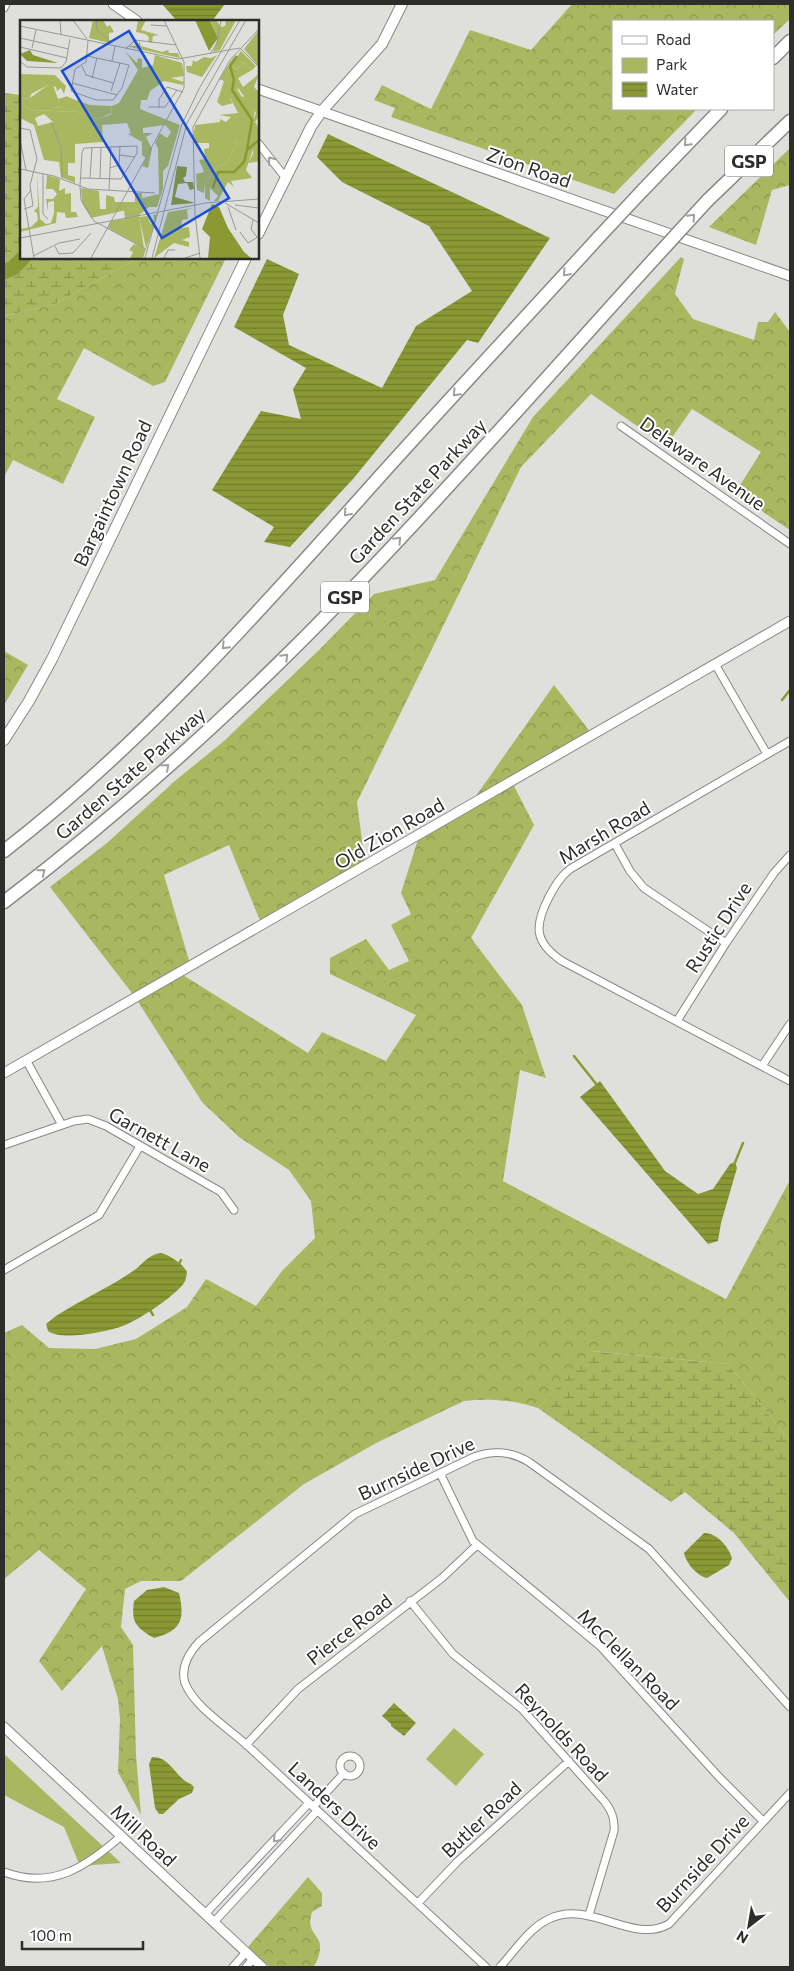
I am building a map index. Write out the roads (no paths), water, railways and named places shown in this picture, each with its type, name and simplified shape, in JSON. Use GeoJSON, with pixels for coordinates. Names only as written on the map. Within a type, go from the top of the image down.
{"type":"FeatureCollection","features":[{"type":"Feature","properties":{"kind":"highway"},"geometry":{"type":"LineString","coordinates":[[774,57],[790,41]]}},
{"type":"Feature","properties":{"kind":"highway","name":"Garden State Parkway"},"geometry":{"type":"LineString","coordinates":[[4,851],[137,734],[196,676],[323,541],[599,237],[720,110]]}},
{"type":"Feature","properties":{"kind":"highway","name":"Garden State Parkway"},"geometry":{"type":"LineString","coordinates":[[4,902],[150,782],[223,717],[284,658],[363,578],[707,201],[790,121]]}},
{"type":"Feature","properties":{"kind":"main road"},"geometry":{"type":"LineString","coordinates":[[259,232],[304,139],[321,112],[382,44],[402,4]]}},
{"type":"Feature","properties":{"kind":"main road","name":"Bargaintown Road"},"geometry":{"type":"LineString","coordinates":[[4,740],[29,701],[52,659],[246,259]]}},
{"type":"Feature","properties":{"kind":"street"},"geometry":{"type":"LineString","coordinates":[[4,8],[6,4]]}},
{"type":"Feature","properties":{"kind":"street"},"geometry":{"type":"LineString","coordinates":[[113,4],[136,20]]}},
{"type":"Feature","properties":{"kind":"street","name":"Zion Road"},"geometry":{"type":"LineString","coordinates":[[259,89],[790,276]]}},
{"type":"Feature","properties":{"kind":"street"},"geometry":{"type":"LineString","coordinates":[[259,144],[285,177]]}},
{"type":"Feature","properties":{"kind":"street","name":"Delaware Avenue"},"geometry":{"type":"LineString","coordinates":[[621,426],[790,544]]}},
{"type":"Feature","properties":{"kind":"street","name":"Old Zion Road"},"geometry":{"type":"LineString","coordinates":[[4,1073],[790,621]]}},
{"type":"Feature","properties":{"kind":"street"},"geometry":{"type":"LineString","coordinates":[[715,664],[766,754]]}},
{"type":"Feature","properties":{"kind":"street","name":"Marsh Road"},"geometry":{"type":"LineString","coordinates":[[790,741],[570,869],[560,879],[539,920],[541,938],[546,948],[562,961],[790,1081]]}},
{"type":"Feature","properties":{"kind":"street"},"geometry":{"type":"LineString","coordinates":[[615,844],[630,871],[644,888],[726,943]]}},
{"type":"Feature","properties":{"kind":"street","name":"Rustic Drive"},"geometry":{"type":"LineString","coordinates":[[677,1021],[726,943],[774,873],[790,855]]}},
{"type":"Feature","properties":{"kind":"street"},"geometry":{"type":"LineString","coordinates":[[762,1066],[790,1024]]}},
{"type":"Feature","properties":{"kind":"street"},"geometry":{"type":"LineString","coordinates":[[26,1060],[62,1125]]}},
{"type":"Feature","properties":{"kind":"street","name":"Garnett Lane"},"geometry":{"type":"LineString","coordinates":[[4,1145],[78,1120],[93,1120],[221,1192],[234,1210]]}},
{"type":"Feature","properties":{"kind":"street"},"geometry":{"type":"LineString","coordinates":[[4,1270],[99,1216],[140,1146]]}},
{"type":"Feature","properties":{"kind":"street","name":"Burnside Drive"},"geometry":{"type":"LineString","coordinates":[[187,1658],[199,1642],[355,1514],[474,1457],[491,1452],[510,1453],[529,1462],[649,1549],[790,1707]]}},
{"type":"Feature","properties":{"kind":"street","name":"McClellan Road"},"geometry":{"type":"LineString","coordinates":[[440,1473],[470,1536],[477,1546],[600,1646],[719,1778],[764,1821]]}},
{"type":"Feature","properties":{"kind":"street","name":"Pierce Road"},"geometry":{"type":"LineString","coordinates":[[246,1745],[298,1690],[442,1578],[477,1546]]}},
{"type":"Feature","properties":{"kind":"street","name":"Reynolds Road"},"geometry":{"type":"LineString","coordinates":[[410,1601],[460,1660],[522,1709],[605,1802],[612,1813],[614,1824],[589,1915]]}},
{"type":"Feature","properties":{"kind":"street","name":"Landers Drive"},"geometry":{"type":"LineString","coordinates":[[187,1658],[184,1670],[185,1682],[194,1699],[486,1967]]}},
{"type":"Feature","properties":{"kind":"street","name":"Mill Road"},"geometry":{"type":"LineString","coordinates":[[4,1727],[262,1967]]}},
{"type":"Feature","properties":{"kind":"street","name":"Butler Road"},"geometry":{"type":"LineString","coordinates":[[418,1904],[458,1861],[569,1761]]}},
{"type":"Feature","properties":{"kind":"street"},"geometry":{"type":"LineString","coordinates":[[214,1922],[344,1773]]}},
{"type":"Feature","properties":{"kind":"street","name":"Burnside Drive"},"geometry":{"type":"LineString","coordinates":[[500,1967],[536,1927],[548,1919],[568,1913],[589,1915],[642,1930],[664,1927],[678,1915],[790,1793]]}},
{"type":"Feature","properties":{"kind":"street"},"geometry":{"type":"LineString","coordinates":[[205,1914],[313,1807]]}},
{"type":"Feature","properties":{"kind":"street"},"geometry":{"type":"LineString","coordinates":[[4,1872],[26,1877],[46,1878],[66,1874],[95,1859],[121,1836]]}},
{"type":"Feature","properties":{"kind":"street"},"geometry":{"type":"LineString","coordinates":[[232,1967],[246,1952]]}},
{"type":"Feature","properties":{"kind":"street"},"geometry":{"type":"LineString","coordinates":[[246,1967],[254,1959]]}},
{"type":"Feature","properties":{"kind":"water"},"geometry":{"type":"Polygon","coordinates":[[[162,4],[225,4],[213,20],[176,20],[162,4]]]}},
{"type":"Feature","properties":{"kind":"water"},"geometry":{"type":"Polygon","coordinates":[[[328,134],[550,238],[478,343],[467,340],[353,479],[290,547],[264,542],[274,527],[212,490],[261,411],[301,419],[293,389],[306,368],[234,327],[267,259],[299,274],[283,315],[289,345],[382,388],[416,326],[472,291],[429,226],[342,182],[317,157],[328,134]]]}},
{"type":"Feature","properties":{"kind":"water"},"geometry":{"type":"Polygon","coordinates":[[[600,1081],[665,1171],[698,1194],[713,1189],[730,1164],[735,1162],[737,1168],[721,1223],[718,1241],[708,1244],[580,1097],[600,1081]]]}},
{"type":"Feature","properties":{"kind":"water"},"geometry":{"type":"Polygon","coordinates":[[[161,1253],[183,1266],[187,1272],[185,1282],[179,1289],[154,1308],[127,1324],[104,1331],[83,1335],[62,1335],[48,1331],[46,1324],[56,1316],[136,1269],[150,1257],[161,1253]]]}},
{"type":"Feature","properties":{"kind":"water"},"geometry":{"type":"Polygon","coordinates":[[[704,1533],[709,1533],[721,1541],[728,1549],[732,1558],[729,1565],[707,1578],[699,1575],[692,1568],[684,1553],[704,1533]]]}},
{"type":"Feature","properties":{"kind":"water"},"geometry":{"type":"Polygon","coordinates":[[[164,1587],[179,1593],[182,1610],[181,1617],[176,1628],[171,1632],[154,1638],[136,1624],[133,1615],[134,1601],[147,1590],[164,1587]]]}},
{"type":"Feature","properties":{"kind":"water"},"geometry":{"type":"Polygon","coordinates":[[[394,1703],[416,1723],[404,1736],[382,1716],[394,1703]]]}},
{"type":"Feature","properties":{"kind":"water"},"geometry":{"type":"Polygon","coordinates":[[[152,1757],[162,1759],[194,1787],[192,1793],[179,1799],[163,1814],[159,1814],[155,1808],[149,1764],[152,1757]]]}},
{"type":"Feature","properties":{"kind":"waterway"},"geometry":{"type":"LineString","coordinates":[[4,272],[13,268],[22,259]]}},
{"type":"Feature","properties":{"kind":"waterway"},"geometry":{"type":"LineString","coordinates":[[782,700],[790,690]]}},
{"type":"Feature","properties":{"kind":"waterway"},"geometry":{"type":"LineString","coordinates":[[574,1056],[597,1085]]}},
{"type":"Feature","properties":{"kind":"waterway"},"geometry":{"type":"LineString","coordinates":[[734,1165],[743,1143]]}},
{"type":"Feature","properties":{"kind":"waterway"},"geometry":{"type":"LineString","coordinates":[[179,1264],[181,1260]]}},
{"type":"Feature","properties":{"kind":"waterway"},"geometry":{"type":"LineString","coordinates":[[150,1310],[153,1315]]}}]}
